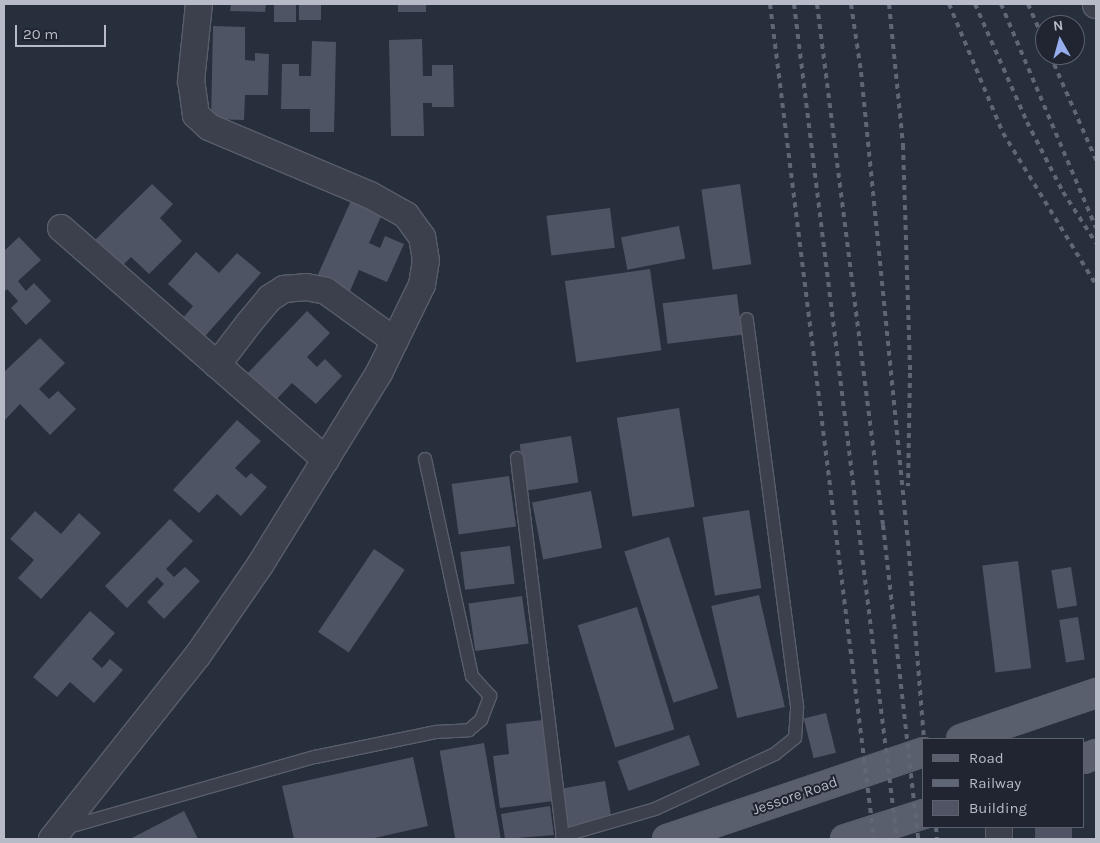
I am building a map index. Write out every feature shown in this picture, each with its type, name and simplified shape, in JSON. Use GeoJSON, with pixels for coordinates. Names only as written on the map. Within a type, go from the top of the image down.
{"type":"FeatureCollection","features":[{"type":"Feature","properties":{"kind":"main road"},"geometry":{"type":"LineString","coordinates":[[965,738],[1096,694]]}},
{"type":"Feature","properties":{"kind":"main road","name":"Jessore Road"},"geometry":{"type":"LineString","coordinates":[[667,839],[922,753]]}},
{"type":"Feature","properties":{"kind":"main road"},"geometry":{"type":"LineString","coordinates":[[845,839],[922,815]]}},
{"type":"Feature","properties":{"kind":"street"},"geometry":{"type":"LineString","coordinates":[[56,834],[198,655],[260,565],[326,460],[395,341],[422,284],[426,261],[422,236],[406,215],[370,195],[209,127],[196,115],[191,81],[199,4]]}},
{"type":"Feature","properties":{"kind":"street"},"geometry":{"type":"LineString","coordinates":[[62,228],[326,460]]}},
{"type":"Feature","properties":{"kind":"street"},"geometry":{"type":"LineString","coordinates":[[218,365],[249,322],[270,298],[284,289],[306,287],[326,291],[395,341]]}},
{"type":"Feature","properties":{"kind":"lane"},"geometry":{"type":"LineString","coordinates":[[517,458],[563,838],[654,809],[775,754],[795,738],[798,706],[747,319]]}},
{"type":"Feature","properties":{"kind":"lane"},"geometry":{"type":"LineString","coordinates":[[56,834],[316,757],[436,732],[469,730],[481,720],[490,696],[472,676],[425,459]]}},
{"type":"Feature","properties":{"kind":"building"},"geometry":{"type":"Polygon","coordinates":[[[231,4],[266,4],[265,12],[230,11],[231,4]]]}},
{"type":"Feature","properties":{"kind":"building"},"geometry":{"type":"Polygon","coordinates":[[[274,4],[296,4],[296,22],[274,22],[274,4]]]}},
{"type":"Feature","properties":{"kind":"building"},"geometry":{"type":"Polygon","coordinates":[[[299,4],[321,4],[321,20],[299,20],[299,4]]]}},
{"type":"Feature","properties":{"kind":"building"},"geometry":{"type":"Polygon","coordinates":[[[398,4],[426,4],[426,12],[398,12],[398,4]]]}},
{"type":"Feature","properties":{"kind":"building"},"geometry":{"type":"Polygon","coordinates":[[[213,26],[245,27],[245,60],[255,61],[255,53],[269,54],[268,95],[245,95],[244,120],[211,119],[213,26]]]}},
{"type":"Feature","properties":{"kind":"building"},"geometry":{"type":"Polygon","coordinates":[[[422,39],[423,76],[432,76],[432,65],[453,65],[454,107],[432,107],[432,103],[423,103],[424,136],[391,136],[389,40],[422,39]]]}},
{"type":"Feature","properties":{"kind":"building"},"geometry":{"type":"Polygon","coordinates":[[[312,41],[336,42],[334,132],[310,132],[310,109],[281,109],[282,64],[299,64],[299,76],[311,76],[312,41]]]}},
{"type":"Feature","properties":{"kind":"building"},"geometry":{"type":"Polygon","coordinates":[[[152,184],[173,204],[160,218],[182,241],[149,274],[131,257],[118,270],[92,243],[152,184]]]}},
{"type":"Feature","properties":{"kind":"building"},"geometry":{"type":"Polygon","coordinates":[[[740,184],[751,264],[713,270],[701,189],[740,184]]]}},
{"type":"Feature","properties":{"kind":"building"},"geometry":{"type":"Polygon","coordinates":[[[354,194],[385,208],[369,243],[380,248],[385,236],[404,244],[387,282],[359,270],[348,296],[315,281],[354,194]]]}},
{"type":"Feature","properties":{"kind":"building"},"geometry":{"type":"Polygon","coordinates":[[[610,208],[615,248],[551,256],[546,216],[610,208]]]}},
{"type":"Feature","properties":{"kind":"building"},"geometry":{"type":"Polygon","coordinates":[[[679,226],[685,258],[627,270],[621,237],[679,226]]]}},
{"type":"Feature","properties":{"kind":"building"},"geometry":{"type":"Polygon","coordinates":[[[19,237],[41,260],[18,281],[26,291],[34,283],[51,301],[26,325],[11,308],[18,301],[7,289],[4,292],[4,251],[19,237]]]}},
{"type":"Feature","properties":{"kind":"building"},"geometry":{"type":"Polygon","coordinates":[[[196,252],[219,273],[237,253],[261,273],[199,343],[178,324],[193,306],[168,284],[196,252]]]}},
{"type":"Feature","properties":{"kind":"building"},"geometry":{"type":"Polygon","coordinates":[[[650,269],[661,350],[576,362],[565,281],[650,269]]]}},
{"type":"Feature","properties":{"kind":"building"},"geometry":{"type":"Polygon","coordinates":[[[737,294],[742,335],[668,344],[663,303],[737,294]]]}},
{"type":"Feature","properties":{"kind":"building"},"geometry":{"type":"Polygon","coordinates":[[[307,311],[330,333],[307,357],[317,367],[325,359],[342,376],[316,404],[292,383],[275,401],[246,375],[307,311]]]}},
{"type":"Feature","properties":{"kind":"building"},"geometry":{"type":"Polygon","coordinates":[[[40,338],[65,363],[39,389],[49,399],[58,391],[76,409],[50,435],[20,404],[4,421],[4,372],[40,338]]]}},
{"type":"Feature","properties":{"kind":"building"},"geometry":{"type":"Polygon","coordinates":[[[679,408],[695,507],[632,517],[617,418],[679,408]]]}},
{"type":"Feature","properties":{"kind":"building"},"geometry":{"type":"Polygon","coordinates":[[[237,420],[261,441],[235,468],[246,478],[251,473],[267,487],[241,516],[217,494],[199,513],[173,490],[237,420]]]}},
{"type":"Feature","properties":{"kind":"building"},"geometry":{"type":"Polygon","coordinates":[[[571,436],[578,482],[527,491],[520,444],[571,436]]]}},
{"type":"Feature","properties":{"kind":"building"},"geometry":{"type":"Polygon","coordinates":[[[509,476],[516,527],[459,535],[452,484],[509,476]]]}},
{"type":"Feature","properties":{"kind":"building"},"geometry":{"type":"Polygon","coordinates":[[[591,491],[602,548],[543,559],[532,502],[591,491]]]}},
{"type":"Feature","properties":{"kind":"building"},"geometry":{"type":"Polygon","coordinates":[[[749,510],[761,588],[715,595],[703,517],[749,510]]]}},
{"type":"Feature","properties":{"kind":"building"},"geometry":{"type":"Polygon","coordinates":[[[35,511],[61,534],[79,513],[101,533],[41,599],[18,578],[34,560],[10,539],[35,511]]]}},
{"type":"Feature","properties":{"kind":"building"},"geometry":{"type":"Polygon","coordinates":[[[170,519],[193,541],[166,569],[174,577],[185,567],[200,581],[164,619],[147,602],[164,584],[157,577],[127,608],[105,586],[170,519]]]}},
{"type":"Feature","properties":{"kind":"building"},"geometry":{"type":"Polygon","coordinates":[[[669,537],[718,688],[673,703],[624,552],[669,537]]]}},
{"type":"Feature","properties":{"kind":"building"},"geometry":{"type":"Polygon","coordinates":[[[510,546],[515,584],[465,590],[460,552],[510,546]]]}},
{"type":"Feature","properties":{"kind":"building"},"geometry":{"type":"Polygon","coordinates":[[[374,549],[405,570],[349,653],[318,632],[374,549]]]}},
{"type":"Feature","properties":{"kind":"building"},"geometry":{"type":"Polygon","coordinates":[[[1018,561],[1031,668],[995,673],[982,565],[1018,561]]]}},
{"type":"Feature","properties":{"kind":"building"},"geometry":{"type":"Polygon","coordinates":[[[1071,567],[1077,606],[1057,609],[1051,570],[1071,567]]]}},
{"type":"Feature","properties":{"kind":"building"},"geometry":{"type":"Polygon","coordinates":[[[759,595],[785,707],[737,718],[711,606],[759,595]]]}},
{"type":"Feature","properties":{"kind":"building"},"geometry":{"type":"Polygon","coordinates":[[[522,596],[529,644],[475,651],[469,604],[522,596]]]}},
{"type":"Feature","properties":{"kind":"building"},"geometry":{"type":"Polygon","coordinates":[[[637,607],[674,729],[615,748],[578,625],[637,607]]]}},
{"type":"Feature","properties":{"kind":"building"},"geometry":{"type":"Polygon","coordinates":[[[90,611],[115,633],[92,659],[102,668],[110,659],[123,670],[94,703],[70,682],[57,697],[33,677],[90,611]]]}},
{"type":"Feature","properties":{"kind":"building"},"geometry":{"type":"Polygon","coordinates":[[[1078,617],[1085,659],[1066,662],[1059,620],[1078,617]]]}},
{"type":"Feature","properties":{"kind":"building"},"geometry":{"type":"Polygon","coordinates":[[[826,713],[836,753],[814,758],[804,719],[826,713]]]}},
{"type":"Feature","properties":{"kind":"building"},"geometry":{"type":"Polygon","coordinates":[[[543,720],[553,801],[500,808],[493,756],[509,754],[506,724],[543,720]]]}},
{"type":"Feature","properties":{"kind":"building"},"geometry":{"type":"Polygon","coordinates":[[[689,735],[700,765],[629,791],[618,761],[689,735]]]}},
{"type":"Feature","properties":{"kind":"building"},"geometry":{"type":"Polygon","coordinates":[[[484,743],[501,839],[455,839],[440,751],[484,743]]]}},
{"type":"Feature","properties":{"kind":"building"},"geometry":{"type":"Polygon","coordinates":[[[413,757],[428,826],[370,839],[294,839],[282,786],[413,757]]]}},
{"type":"Feature","properties":{"kind":"building"},"geometry":{"type":"Polygon","coordinates":[[[605,781],[612,819],[567,827],[561,789],[605,781]]]}},
{"type":"Feature","properties":{"kind":"building"},"geometry":{"type":"Polygon","coordinates":[[[550,806],[554,835],[505,839],[501,814],[550,806]]]}},
{"type":"Feature","properties":{"kind":"building"},"geometry":{"type":"Polygon","coordinates":[[[184,811],[198,839],[130,839],[184,811]]]}},
{"type":"Feature","properties":{"kind":"building"},"geometry":{"type":"Polygon","coordinates":[[[1035,828],[1072,828],[1072,839],[1035,839],[1035,828]]]}},
{"type":"Feature","properties":{"kind":"railway"},"geometry":{"type":"LineString","coordinates":[[770,4],[874,839]]}},
{"type":"Feature","properties":{"kind":"railway"},"geometry":{"type":"LineString","coordinates":[[794,4],[897,839]]}},
{"type":"Feature","properties":{"kind":"railway"},"geometry":{"type":"LineString","coordinates":[[817,4],[883,525],[918,839]]}},
{"type":"Feature","properties":{"kind":"railway"},"geometry":{"type":"LineString","coordinates":[[851,4],[861,72],[908,541],[924,738]]}},
{"type":"Feature","properties":{"kind":"railway"},"geometry":{"type":"LineString","coordinates":[[889,4],[903,145],[910,373],[908,486]]}},
{"type":"Feature","properties":{"kind":"railway"},"geometry":{"type":"LineString","coordinates":[[949,4],[1003,133],[1096,285]]}},
{"type":"Feature","properties":{"kind":"railway"},"geometry":{"type":"LineString","coordinates":[[975,4],[1027,122],[1063,192],[1096,243]]}},
{"type":"Feature","properties":{"kind":"railway"},"geometry":{"type":"LineString","coordinates":[[1001,4],[1096,228]]}},
{"type":"Feature","properties":{"kind":"railway"},"geometry":{"type":"LineString","coordinates":[[1028,4],[1035,20]]}},
{"type":"Feature","properties":{"kind":"railway"},"geometry":{"type":"LineString","coordinates":[[1054,65],[1096,160]]}},
{"type":"Feature","properties":{"kind":"railway"},"geometry":{"type":"LineString","coordinates":[[936,828],[937,839]]}}]}
